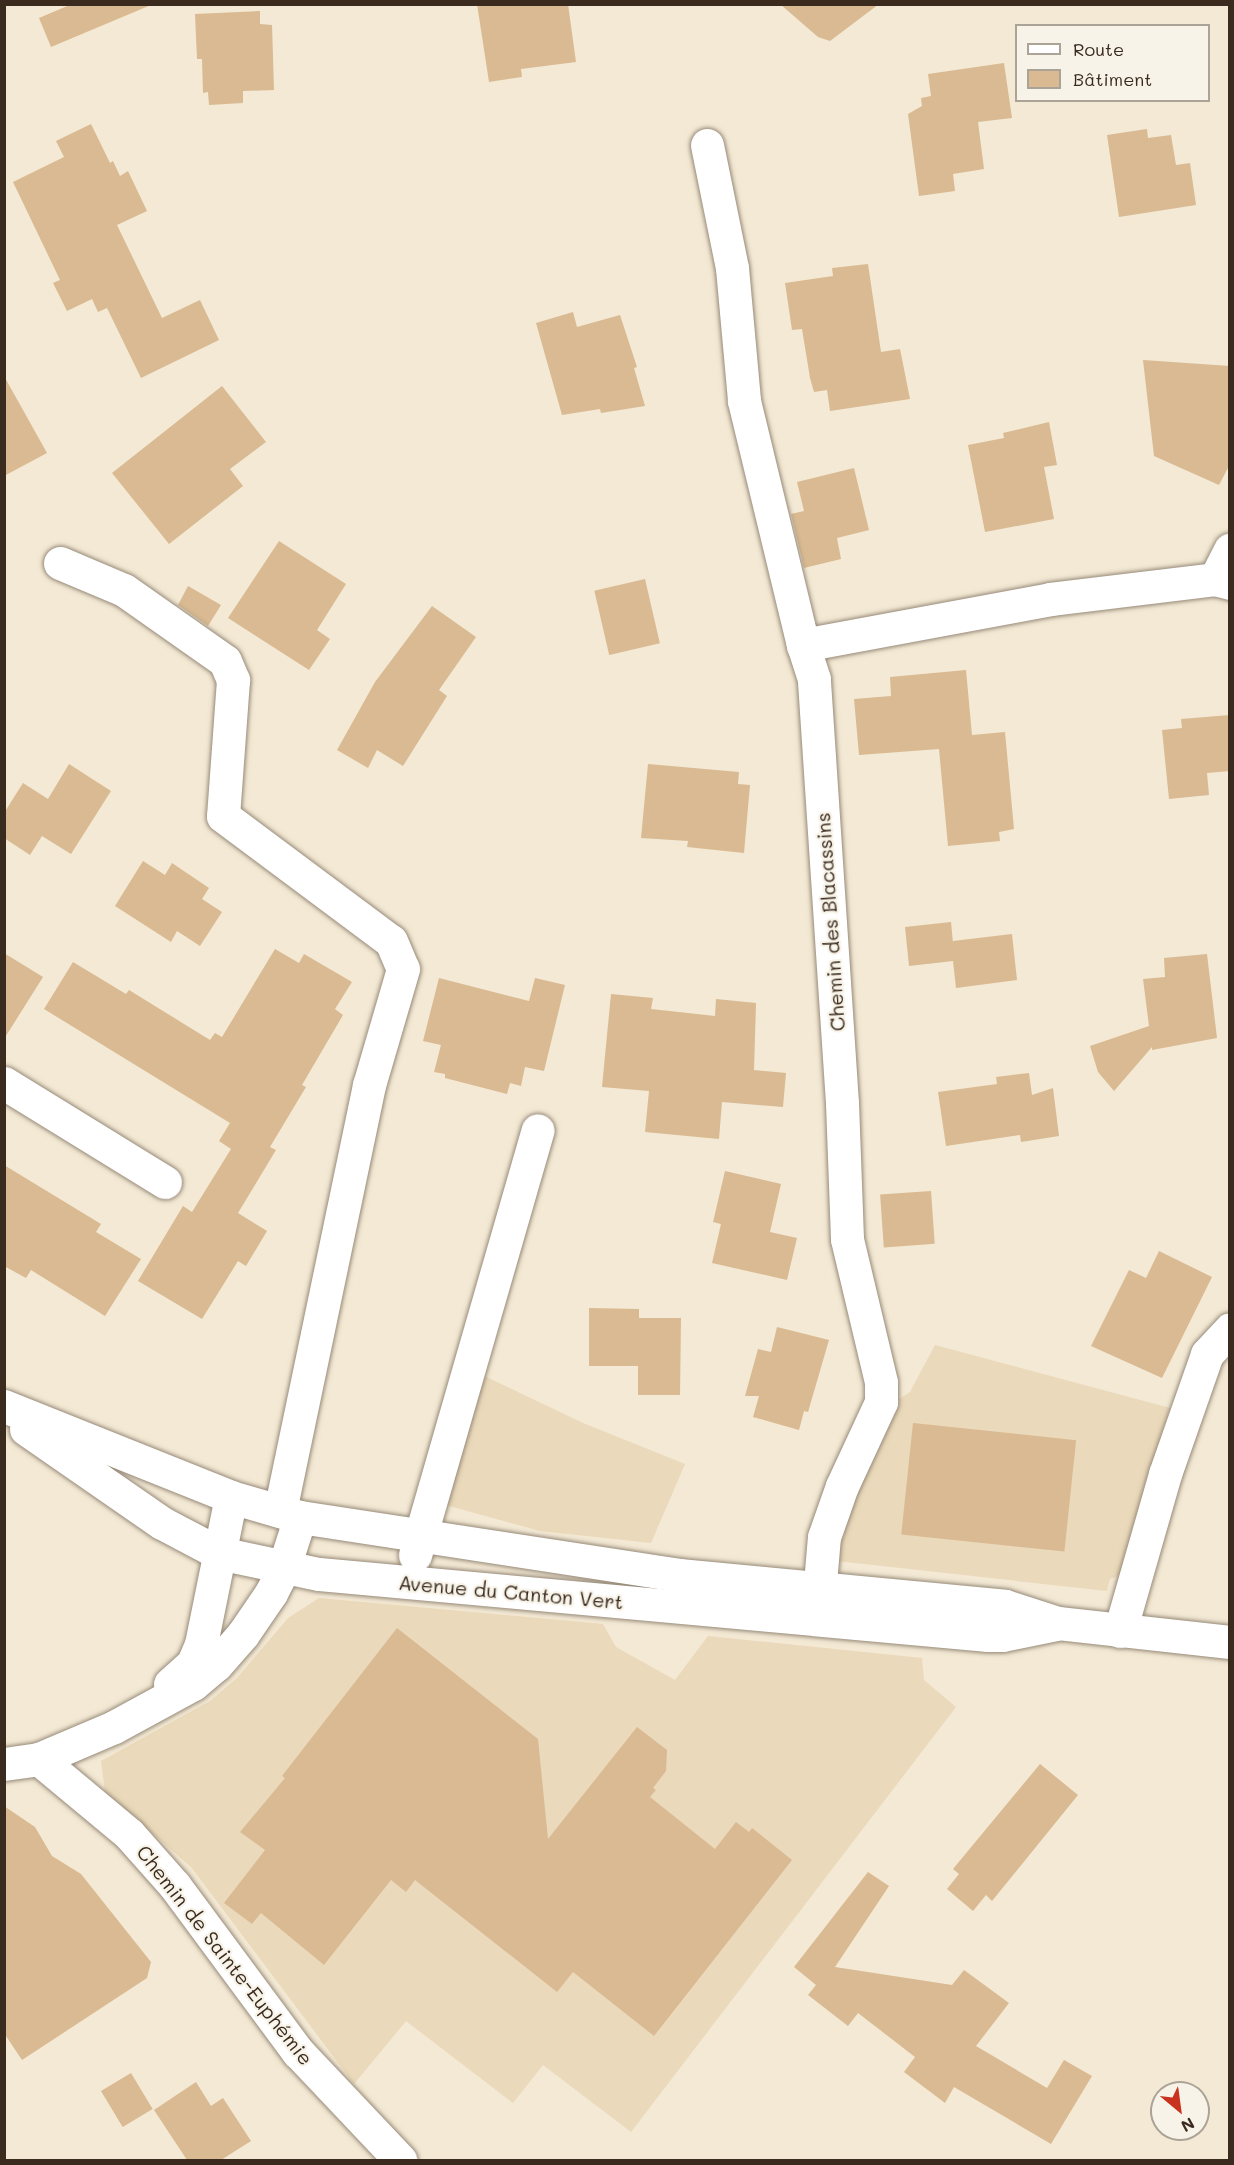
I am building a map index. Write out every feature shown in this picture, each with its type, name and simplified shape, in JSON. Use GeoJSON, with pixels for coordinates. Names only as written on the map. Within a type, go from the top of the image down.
{"type":"FeatureCollection","features":[{"type":"Feature","properties":{"kind":"street","name":"Chemin des Blacassins"},"geometry":{"type":"LineString","coordinates":[[707,145],[732,268],[744,401],[803,645],[814,679],[842,1103],[847,1239],[881,1382],[880,1402],[842,1486],[824,1537],[818,1604]]}},
{"type":"Feature","properties":{"kind":"street"},"geometry":{"type":"LineString","coordinates":[[803,645],[1050,599],[1222,581],[1230,550]]}},
{"type":"Feature","properties":{"kind":"street"},"geometry":{"type":"LineString","coordinates":[[4,1764],[39,1759],[114,1727],[193,1684],[216,1665],[243,1634],[271,1593],[284,1567],[290,1514],[369,1085],[403,969],[391,942],[223,816],[234,680],[225,661],[124,591],[60,563]]}},
{"type":"Feature","properties":{"kind":"street"},"geometry":{"type":"LineString","coordinates":[[4,1083],[165,1182]]}},
{"type":"Feature","properties":{"kind":"street"},"geometry":{"type":"LineString","coordinates":[[410,1582],[420,1535],[538,1130]]}},
{"type":"Feature","properties":{"kind":"street"},"geometry":{"type":"LineString","coordinates":[[1120,1631],[1165,1474],[1207,1354],[1230,1329]]}},
{"type":"Feature","properties":{"kind":"street","name":"Avenue du Canton Vert"},"geometry":{"type":"LineString","coordinates":[[4,1406],[231,1497],[290,1514],[679,1575],[818,1604]]}},
{"type":"Feature","properties":{"kind":"street","name":"Avenue du Canton Vert"},"geometry":{"type":"LineString","coordinates":[[4,1414],[162,1523],[219,1553],[319,1574],[679,1608],[818,1604],[1005,1606],[1058,1623],[1230,1642]]}},
{"type":"Feature","properties":{"kind":"street"},"geometry":{"type":"LineString","coordinates":[[114,1727],[193,1663],[201,1644],[231,1497]]}},
{"type":"Feature","properties":{"kind":"street","name":"Chemin de Sainte-Euphémie"},"geometry":{"type":"LineString","coordinates":[[39,1759],[129,1834],[175,1886],[298,2052],[400,2160]]}},
{"type":"Feature","properties":{"kind":"shaded area"},"geometry":{"type":"Polygon","coordinates":[[[935,1345],[1170,1408],[1119,1576],[1110,1579],[1107,1591],[837,1561],[845,1513],[895,1402],[910,1392],[935,1345]]]}},
{"type":"Feature","properties":{"kind":"shaded area"},"geometry":{"type":"Polygon","coordinates":[[[478,1373],[583,1423],[685,1464],[651,1543],[540,1531],[442,1504],[478,1373]]]}},
{"type":"Feature","properties":{"kind":"shaded area"},"geometry":{"type":"Polygon","coordinates":[[[319,1598],[603,1624],[616,1647],[675,1680],[708,1636],[922,1658],[924,1680],[956,1707],[631,2132],[543,2065],[513,2103],[406,2021],[354,2084],[191,1867],[105,1792],[101,1761],[210,1701],[237,1678],[288,1618],[319,1598]]]}},
{"type":"Feature","properties":{"kind":"building"},"geometry":{"type":"Polygon","coordinates":[[[72,4],[151,5],[51,47],[39,18],[72,4]]]}},
{"type":"Feature","properties":{"kind":"building"},"geometry":{"type":"Polygon","coordinates":[[[477,4],[568,4],[576,62],[521,69],[522,77],[489,82],[477,4]]]}},
{"type":"Feature","properties":{"kind":"building"},"geometry":{"type":"Polygon","coordinates":[[[780,4],[879,4],[830,41],[818,37],[780,4]]]}},
{"type":"Feature","properties":{"kind":"building"},"geometry":{"type":"Polygon","coordinates":[[[260,11],[260,24],[272,25],[274,90],[243,91],[243,103],[209,105],[208,92],[203,93],[202,59],[197,59],[195,14],[260,11]]]}},
{"type":"Feature","properties":{"kind":"building"},"geometry":{"type":"Polygon","coordinates":[[[1004,63],[1012,118],[978,122],[984,169],[953,174],[955,191],[919,196],[908,114],[922,106],[921,98],[931,96],[928,74],[1004,63]]]}},
{"type":"Feature","properties":{"kind":"building"},"geometry":{"type":"Polygon","coordinates":[[[91,124],[110,163],[113,161],[120,176],[128,171],[147,211],[117,225],[162,318],[200,300],[219,340],[141,378],[107,308],[98,312],[92,299],[67,311],[53,283],[60,280],[13,182],[64,157],[56,141],[91,124]]]}},
{"type":"Feature","properties":{"kind":"building"},"geometry":{"type":"Polygon","coordinates":[[[1147,129],[1148,138],[1171,135],[1176,165],[1190,163],[1196,205],[1119,217],[1107,135],[1147,129]]]}},
{"type":"Feature","properties":{"kind":"building"},"geometry":{"type":"Polygon","coordinates":[[[868,264],[881,352],[900,349],[910,399],[830,411],[827,390],[814,392],[802,329],[792,330],[785,283],[833,276],[832,268],[868,264]]]}},
{"type":"Feature","properties":{"kind":"building"},"geometry":{"type":"Polygon","coordinates":[[[573,312],[577,327],[620,315],[637,367],[634,368],[645,406],[601,413],[600,409],[562,415],[536,323],[573,312]]]}},
{"type":"Feature","properties":{"kind":"building"},"geometry":{"type":"Polygon","coordinates":[[[1143,360],[1230,366],[1230,464],[1219,485],[1154,456],[1143,360]]]}},
{"type":"Feature","properties":{"kind":"building"},"geometry":{"type":"Polygon","coordinates":[[[4,376],[47,453],[4,476],[4,376]]]}},
{"type":"Feature","properties":{"kind":"building"},"geometry":{"type":"Polygon","coordinates":[[[222,386],[266,442],[230,469],[243,486],[169,544],[112,473],[222,386]]]}},
{"type":"Feature","properties":{"kind":"building"},"geometry":{"type":"Polygon","coordinates":[[[1049,422],[1057,465],[1044,467],[1054,519],[985,532],[968,445],[1004,438],[1003,433],[1049,422]]]}},
{"type":"Feature","properties":{"kind":"building"},"geometry":{"type":"Polygon","coordinates":[[[854,468],[869,530],[837,538],[841,559],[804,568],[791,514],[804,511],[797,482],[854,468]]]}},
{"type":"Feature","properties":{"kind":"building"},"geometry":{"type":"Polygon","coordinates":[[[279,541],[346,584],[317,630],[330,639],[309,670],[228,618],[279,541]]]}},
{"type":"Feature","properties":{"kind":"building"},"geometry":{"type":"Polygon","coordinates":[[[645,579],[660,643],[609,655],[594,591],[645,579]]]}},
{"type":"Feature","properties":{"kind":"building"},"geometry":{"type":"Polygon","coordinates":[[[188,586],[221,605],[208,626],[178,605],[188,586]]]}},
{"type":"Feature","properties":{"kind":"building"},"geometry":{"type":"Polygon","coordinates":[[[432,606],[476,637],[439,690],[447,696],[403,766],[377,750],[368,768],[337,750],[375,682],[432,606]]]}},
{"type":"Feature","properties":{"kind":"building"},"geometry":{"type":"Polygon","coordinates":[[[966,670],[972,735],[1005,732],[1014,829],[999,832],[1000,841],[948,846],[939,749],[859,755],[854,699],[891,696],[890,677],[966,670]]]}},
{"type":"Feature","properties":{"kind":"building"},"geometry":{"type":"Polygon","coordinates":[[[1230,715],[1230,771],[1207,773],[1209,795],[1169,799],[1162,730],[1182,728],[1181,719],[1230,715]]]}},
{"type":"Feature","properties":{"kind":"building"},"geometry":{"type":"Polygon","coordinates":[[[69,764],[111,791],[71,854],[42,836],[30,855],[4,838],[4,813],[23,783],[48,799],[69,764]]]}},
{"type":"Feature","properties":{"kind":"building"},"geometry":{"type":"Polygon","coordinates":[[[648,764],[739,772],[738,784],[750,785],[744,853],[687,847],[688,841],[641,838],[648,764]]]}},
{"type":"Feature","properties":{"kind":"building"},"geometry":{"type":"Polygon","coordinates":[[[143,861],[165,875],[172,863],[209,888],[202,899],[222,912],[200,946],[177,931],[171,942],[115,906],[143,861]]]}},
{"type":"Feature","properties":{"kind":"building"},"geometry":{"type":"Polygon","coordinates":[[[951,922],[953,943],[953,941],[1012,934],[1017,980],[956,988],[953,961],[909,966],[905,927],[951,922]]]}},
{"type":"Feature","properties":{"kind":"building"},"geometry":{"type":"Polygon","coordinates":[[[275,949],[299,963],[304,954],[352,982],[335,1009],[343,1015],[302,1085],[306,1087],[270,1147],[276,1150],[238,1213],[267,1231],[246,1266],[238,1261],[202,1319],[138,1281],[183,1206],[192,1212],[231,1149],[219,1141],[230,1123],[44,1009],[73,962],[126,994],[129,990],[210,1040],[215,1033],[222,1037],[275,949]]]}},
{"type":"Feature","properties":{"kind":"building"},"geometry":{"type":"Polygon","coordinates":[[[4,953],[43,977],[4,1039],[4,953]]]}},
{"type":"Feature","properties":{"kind":"building"},"geometry":{"type":"Polygon","coordinates":[[[1207,954],[1217,1038],[1152,1050],[1152,1047],[1114,1091],[1098,1072],[1090,1046],[1149,1026],[1143,979],[1165,977],[1164,958],[1207,954]]]}},
{"type":"Feature","properties":{"kind":"building"},"geometry":{"type":"Polygon","coordinates":[[[439,978],[529,1001],[535,978],[565,985],[544,1071],[525,1067],[521,1086],[510,1083],[507,1094],[445,1078],[445,1074],[434,1072],[441,1045],[423,1041],[439,978]]]}},
{"type":"Feature","properties":{"kind":"building"},"geometry":{"type":"Polygon","coordinates":[[[611,994],[653,998],[651,1009],[715,1016],[716,999],[756,1003],[754,1070],[786,1073],[783,1107],[722,1102],[719,1139],[645,1132],[649,1091],[602,1087],[611,994]]]}},
{"type":"Feature","properties":{"kind":"building"},"geometry":{"type":"Polygon","coordinates":[[[1029,1073],[1032,1095],[1053,1088],[1059,1136],[1021,1142],[1020,1135],[946,1146],[938,1092],[997,1084],[996,1077],[1029,1073]]]}},
{"type":"Feature","properties":{"kind":"building"},"geometry":{"type":"Polygon","coordinates":[[[4,1165],[101,1224],[96,1232],[141,1259],[105,1316],[31,1270],[26,1278],[4,1266],[4,1165]]]}},
{"type":"Feature","properties":{"kind":"building"},"geometry":{"type":"Polygon","coordinates":[[[725,1171],[781,1184],[770,1232],[797,1238],[787,1280],[712,1263],[721,1224],[713,1222],[725,1171]]]}},
{"type":"Feature","properties":{"kind":"building"},"geometry":{"type":"Polygon","coordinates":[[[931,1191],[935,1244],[884,1247],[880,1195],[931,1191]]]}},
{"type":"Feature","properties":{"kind":"building"},"geometry":{"type":"Polygon","coordinates":[[[1159,1251],[1212,1277],[1162,1378],[1091,1346],[1129,1270],[1146,1278],[1159,1251]]]}},
{"type":"Feature","properties":{"kind":"building"},"geometry":{"type":"Polygon","coordinates":[[[589,1308],[639,1309],[639,1318],[681,1318],[680,1395],[638,1395],[638,1366],[589,1366],[589,1308]]]}},
{"type":"Feature","properties":{"kind":"building"},"geometry":{"type":"Polygon","coordinates":[[[777,1327],[829,1340],[808,1412],[804,1411],[799,1430],[753,1417],[759,1396],[745,1396],[758,1349],[771,1352],[777,1327]]]}},
{"type":"Feature","properties":{"kind":"building"},"geometry":{"type":"Polygon","coordinates":[[[913,1423],[1076,1440],[1064,1552],[901,1534],[913,1423]]]}},
{"type":"Feature","properties":{"kind":"building"},"geometry":{"type":"Polygon","coordinates":[[[397,1628],[538,1739],[548,1839],[637,1727],[667,1750],[666,1771],[653,1788],[656,1790],[650,1797],[715,1849],[736,1822],[749,1832],[752,1828],[792,1860],[654,2036],[573,1972],[557,1992],[415,1880],[406,1892],[391,1880],[324,1965],[261,1913],[252,1924],[224,1903],[265,1850],[240,1832],[285,1778],[282,1776],[397,1628]]]}},
{"type":"Feature","properties":{"kind":"building"},"geometry":{"type":"Polygon","coordinates":[[[1040,1764],[1078,1795],[992,1901],[986,1895],[973,1911],[947,1889],[959,1874],[953,1869],[1040,1764]]]}},
{"type":"Feature","properties":{"kind":"building"},"geometry":{"type":"Polygon","coordinates":[[[4,1806],[35,1827],[52,1856],[81,1874],[151,1962],[147,1978],[22,2060],[4,2033],[4,1806]]]}},
{"type":"Feature","properties":{"kind":"building"},"geometry":{"type":"Polygon","coordinates":[[[868,1872],[889,1886],[835,1967],[952,1985],[964,1970],[1009,2003],[976,2046],[1047,2088],[1064,2060],[1092,2076],[1051,2144],[954,2087],[945,2103],[904,2072],[915,2057],[858,2013],[848,2026],[808,1995],[816,1985],[794,1967],[868,1872]]]}},
{"type":"Feature","properties":{"kind":"building"},"geometry":{"type":"Polygon","coordinates":[[[131,2073],[153,2109],[123,2127],[101,2091],[131,2073]]]}},
{"type":"Feature","properties":{"kind":"building"},"geometry":{"type":"Polygon","coordinates":[[[196,2082],[211,2106],[223,2098],[251,2141],[221,2160],[187,2160],[154,2110],[196,2082]]]}}]}
